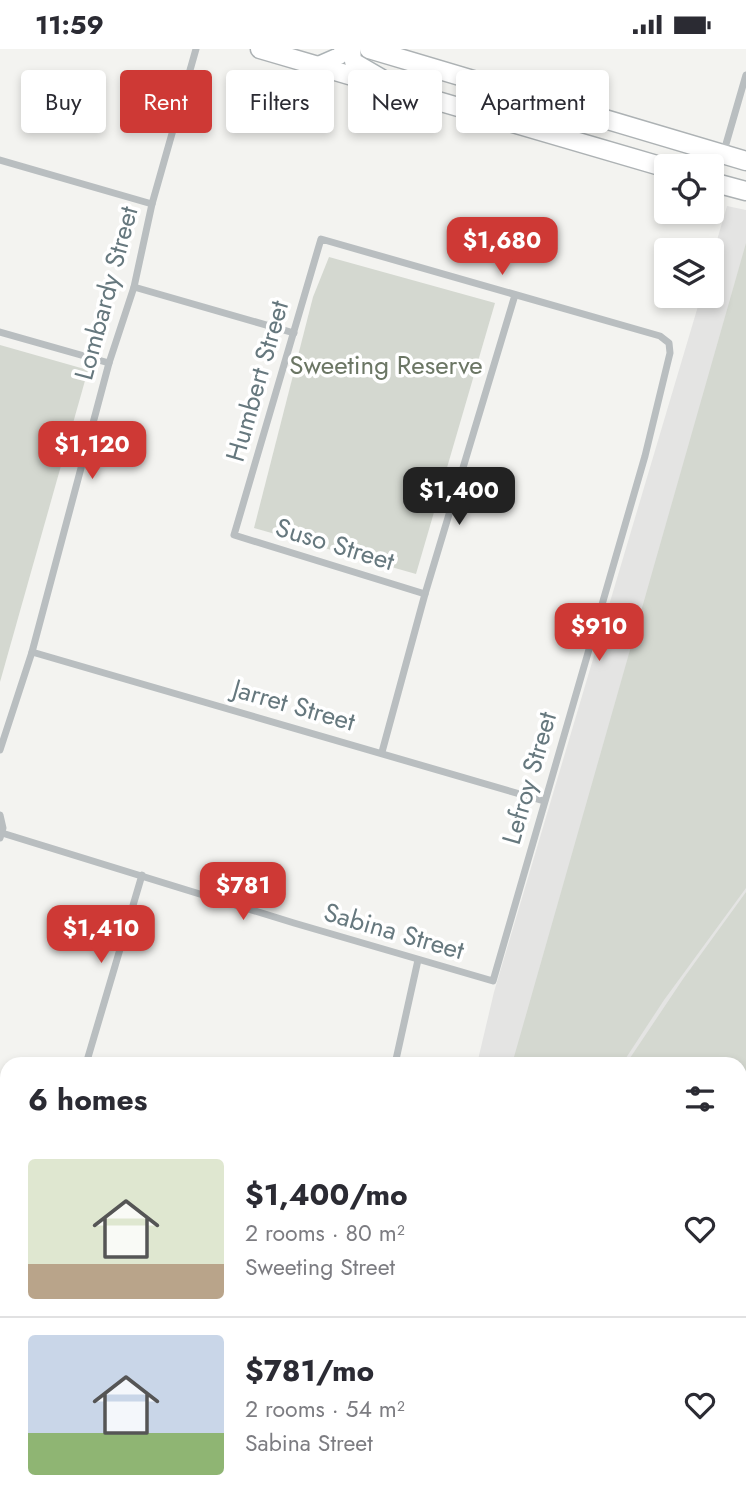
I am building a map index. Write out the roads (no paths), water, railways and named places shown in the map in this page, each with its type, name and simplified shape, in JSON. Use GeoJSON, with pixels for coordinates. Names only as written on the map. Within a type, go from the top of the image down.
{"type":"FeatureCollection","features":[{"type":"Feature","properties":{"kind":"main road"},"geometry":{"type":"LineString","coordinates":[[260,49],[348,75]]}},
{"type":"Feature","properties":{"kind":"main road"},"geometry":{"type":"LineString","coordinates":[[369,49],[719,154]]}},
{"type":"Feature","properties":{"kind":"main road"},"geometry":{"type":"LineString","coordinates":[[442,101],[654,164]]}},
{"type":"Feature","properties":{"kind":"main road"},"geometry":{"type":"LineString","coordinates":[[724,155],[746,160]]}},
{"type":"Feature","properties":{"kind":"main road"},"geometry":{"type":"LineString","coordinates":[[724,186],[746,191]]}},
{"type":"Feature","properties":{"kind":"street","name":"Lombardy Street"},"geometry":{"type":"LineString","coordinates":[[0,750],[32,652],[109,362],[134,287],[152,204],[196,49]]}},
{"type":"Feature","properties":{"kind":"street"},"geometry":{"type":"LineString","coordinates":[[316,66],[339,56],[346,49]]}},
{"type":"Feature","properties":{"kind":"street"},"geometry":{"type":"LineString","coordinates":[[352,49],[353,61],[365,70]]}},
{"type":"Feature","properties":{"kind":"street"},"geometry":{"type":"LineString","coordinates":[[722,154],[746,75]]}},
{"type":"Feature","properties":{"kind":"street"},"geometry":{"type":"LineString","coordinates":[[0,160],[152,204]]}},
{"type":"Feature","properties":{"kind":"street","name":"Humbert Street"},"geometry":{"type":"LineString","coordinates":[[234,535],[321,239],[515,295]]}},
{"type":"Feature","properties":{"kind":"street"},"geometry":{"type":"LineString","coordinates":[[134,287],[294,333]]}},
{"type":"Feature","properties":{"kind":"street"},"geometry":{"type":"LineString","coordinates":[[382,752],[425,594],[515,295]]}},
{"type":"Feature","properties":{"kind":"street","name":"Lefroy Street"},"geometry":{"type":"LineString","coordinates":[[493,981],[645,456],[670,353],[669,343],[660,336],[515,295]]}},
{"type":"Feature","properties":{"kind":"street"},"geometry":{"type":"LineString","coordinates":[[0,332],[109,362]]}},
{"type":"Feature","properties":{"kind":"street","name":"Suso Street"},"geometry":{"type":"LineString","coordinates":[[234,535],[425,594]]}},
{"type":"Feature","properties":{"kind":"street","name":"Jarret Street"},"geometry":{"type":"LineString","coordinates":[[32,652],[544,801]]}},
{"type":"Feature","properties":{"kind":"street"},"geometry":{"type":"LineString","coordinates":[[0,815],[1,836]]}},
{"type":"Feature","properties":{"kind":"street","name":"Sabina Street"},"geometry":{"type":"LineString","coordinates":[[1,836],[142,875],[493,981]]}},
{"type":"Feature","properties":{"kind":"street"},"geometry":{"type":"LineString","coordinates":[[88,1057],[142,875]]}},
{"type":"Feature","properties":{"kind":"street"},"geometry":{"type":"LineString","coordinates":[[397,1057],[418,960]]}},
{"type":"Feature","properties":{"kind":"park label","name":"Sweeting Reserve"},"geometry":{"type":"Point","coordinates":[386,365]}}]}
